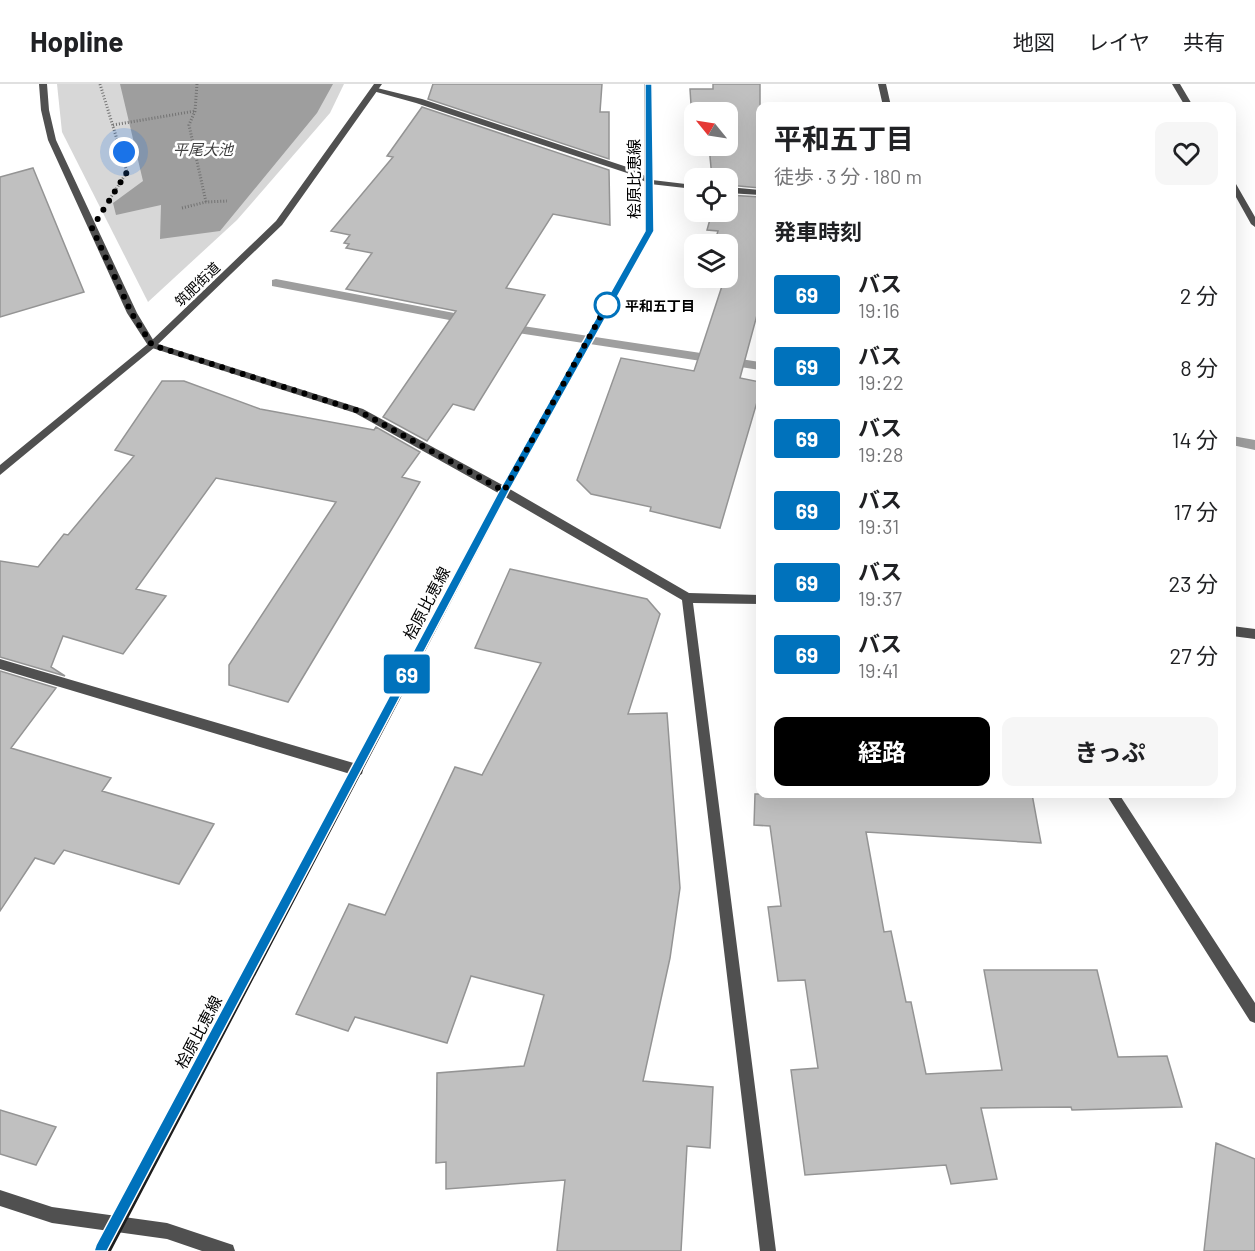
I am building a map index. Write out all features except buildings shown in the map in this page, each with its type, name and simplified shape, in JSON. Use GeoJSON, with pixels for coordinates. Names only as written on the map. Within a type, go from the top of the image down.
{"type":"FeatureCollection","features":[{"type":"Feature","properties":{"kind":"main road","name":"桧原比恵線"},"geometry":{"type":"LineString","coordinates":[[102,1251],[504,491],[650,231],[648,84]]}},
{"type":"Feature","properties":{"kind":"street"},"geometry":{"type":"LineString","coordinates":[[44,84],[45,110],[51,140],[132,314],[152,345],[359,411],[504,491],[687,598],[756,599]]}},
{"type":"Feature","properties":{"kind":"street"},"geometry":{"type":"LineString","coordinates":[[882,84],[886,102]]}},
{"type":"Feature","properties":{"kind":"street"},"geometry":{"type":"LineString","coordinates":[[1176,84],[1187,102]]}},
{"type":"Feature","properties":{"kind":"street"},"geometry":{"type":"LineString","coordinates":[[377,87],[630,171],[650,182],[684,186]]}},
{"type":"Feature","properties":{"kind":"street","name":"筑肥街道"},"geometry":{"type":"LineString","coordinates":[[0,471],[152,345],[279,223],[377,87]]}},
{"type":"Feature","properties":{"kind":"street"},"geometry":{"type":"LineString","coordinates":[[738,191],[756,193]]}},
{"type":"Feature","properties":{"kind":"street"},"geometry":{"type":"LineString","coordinates":[[1236,191],[1255,224]]}},
{"type":"Feature","properties":{"kind":"street"},"geometry":{"type":"LineString","coordinates":[[687,598],[768,1251]]}},
{"type":"Feature","properties":{"kind":"street"},"geometry":{"type":"LineString","coordinates":[[1236,632],[1255,634]]}},
{"type":"Feature","properties":{"kind":"street"},"geometry":{"type":"LineString","coordinates":[[0,664],[357,770]]}},
{"type":"Feature","properties":{"kind":"street"},"geometry":{"type":"LineString","coordinates":[[1115,798],[1255,1016]]}},
{"type":"Feature","properties":{"kind":"street"},"geometry":{"type":"LineString","coordinates":[[0,1198],[52,1215],[167,1231],[227,1251]]}},
{"type":"Feature","properties":{"kind":"path"},"geometry":{"type":"LineString","coordinates":[[92,228],[127,172],[124,152],[102,98],[100,84]]}},
{"type":"Feature","properties":{"kind":"path"},"geometry":{"type":"LineString","coordinates":[[197,84],[195,111],[189,125],[206,202]]}},
{"type":"Feature","properties":{"kind":"path"},"geometry":{"type":"LineString","coordinates":[[113,125],[195,111]]}},
{"type":"Feature","properties":{"kind":"path"},"geometry":{"type":"LineString","coordinates":[[182,208],[206,202],[227,201]]}},
{"type":"Feature","properties":{"kind":"shaded area","name":"平尾大池"},"geometry":{"type":"Polygon","coordinates":[[[57,84],[344,84],[330,113],[237,220],[148,302],[62,132],[57,84]]]}},
{"type":"Feature","properties":{"kind":"water","name":"平尾大池"},"geometry":{"type":"Polygon","coordinates":[[[120,84],[333,84],[317,113],[220,231],[160,239],[161,205],[116,215],[113,203],[143,181],[120,84]]]}},
{"type":"Feature","properties":{"kind":"waterway"},"geometry":{"type":"LineString","coordinates":[[276,283],[470,320]]}},
{"type":"Feature","properties":{"kind":"waterway"},"geometry":{"type":"LineString","coordinates":[[503,327],[756,365]]}},
{"type":"Feature","properties":{"kind":"waterway"},"geometry":{"type":"LineString","coordinates":[[1236,442],[1255,445]]}},
{"type":"Feature","properties":{"kind":"bus line","name":"69"},"geometry":{"type":"LineString","coordinates":[[102,1251],[504,491],[650,231],[648,84]]}},
{"type":"Feature","properties":{"kind":"place","name":"平和五丁目"},"geometry":{"type":"Point","coordinates":[607,305]}},
{"type":"Feature","properties":{"kind":"route"},"geometry":{"type":"LineString","coordinates":[[124,152],[127,172],[92,228],[132,314],[152,345],[359,411],[504,491],[607,305]]}}]}
